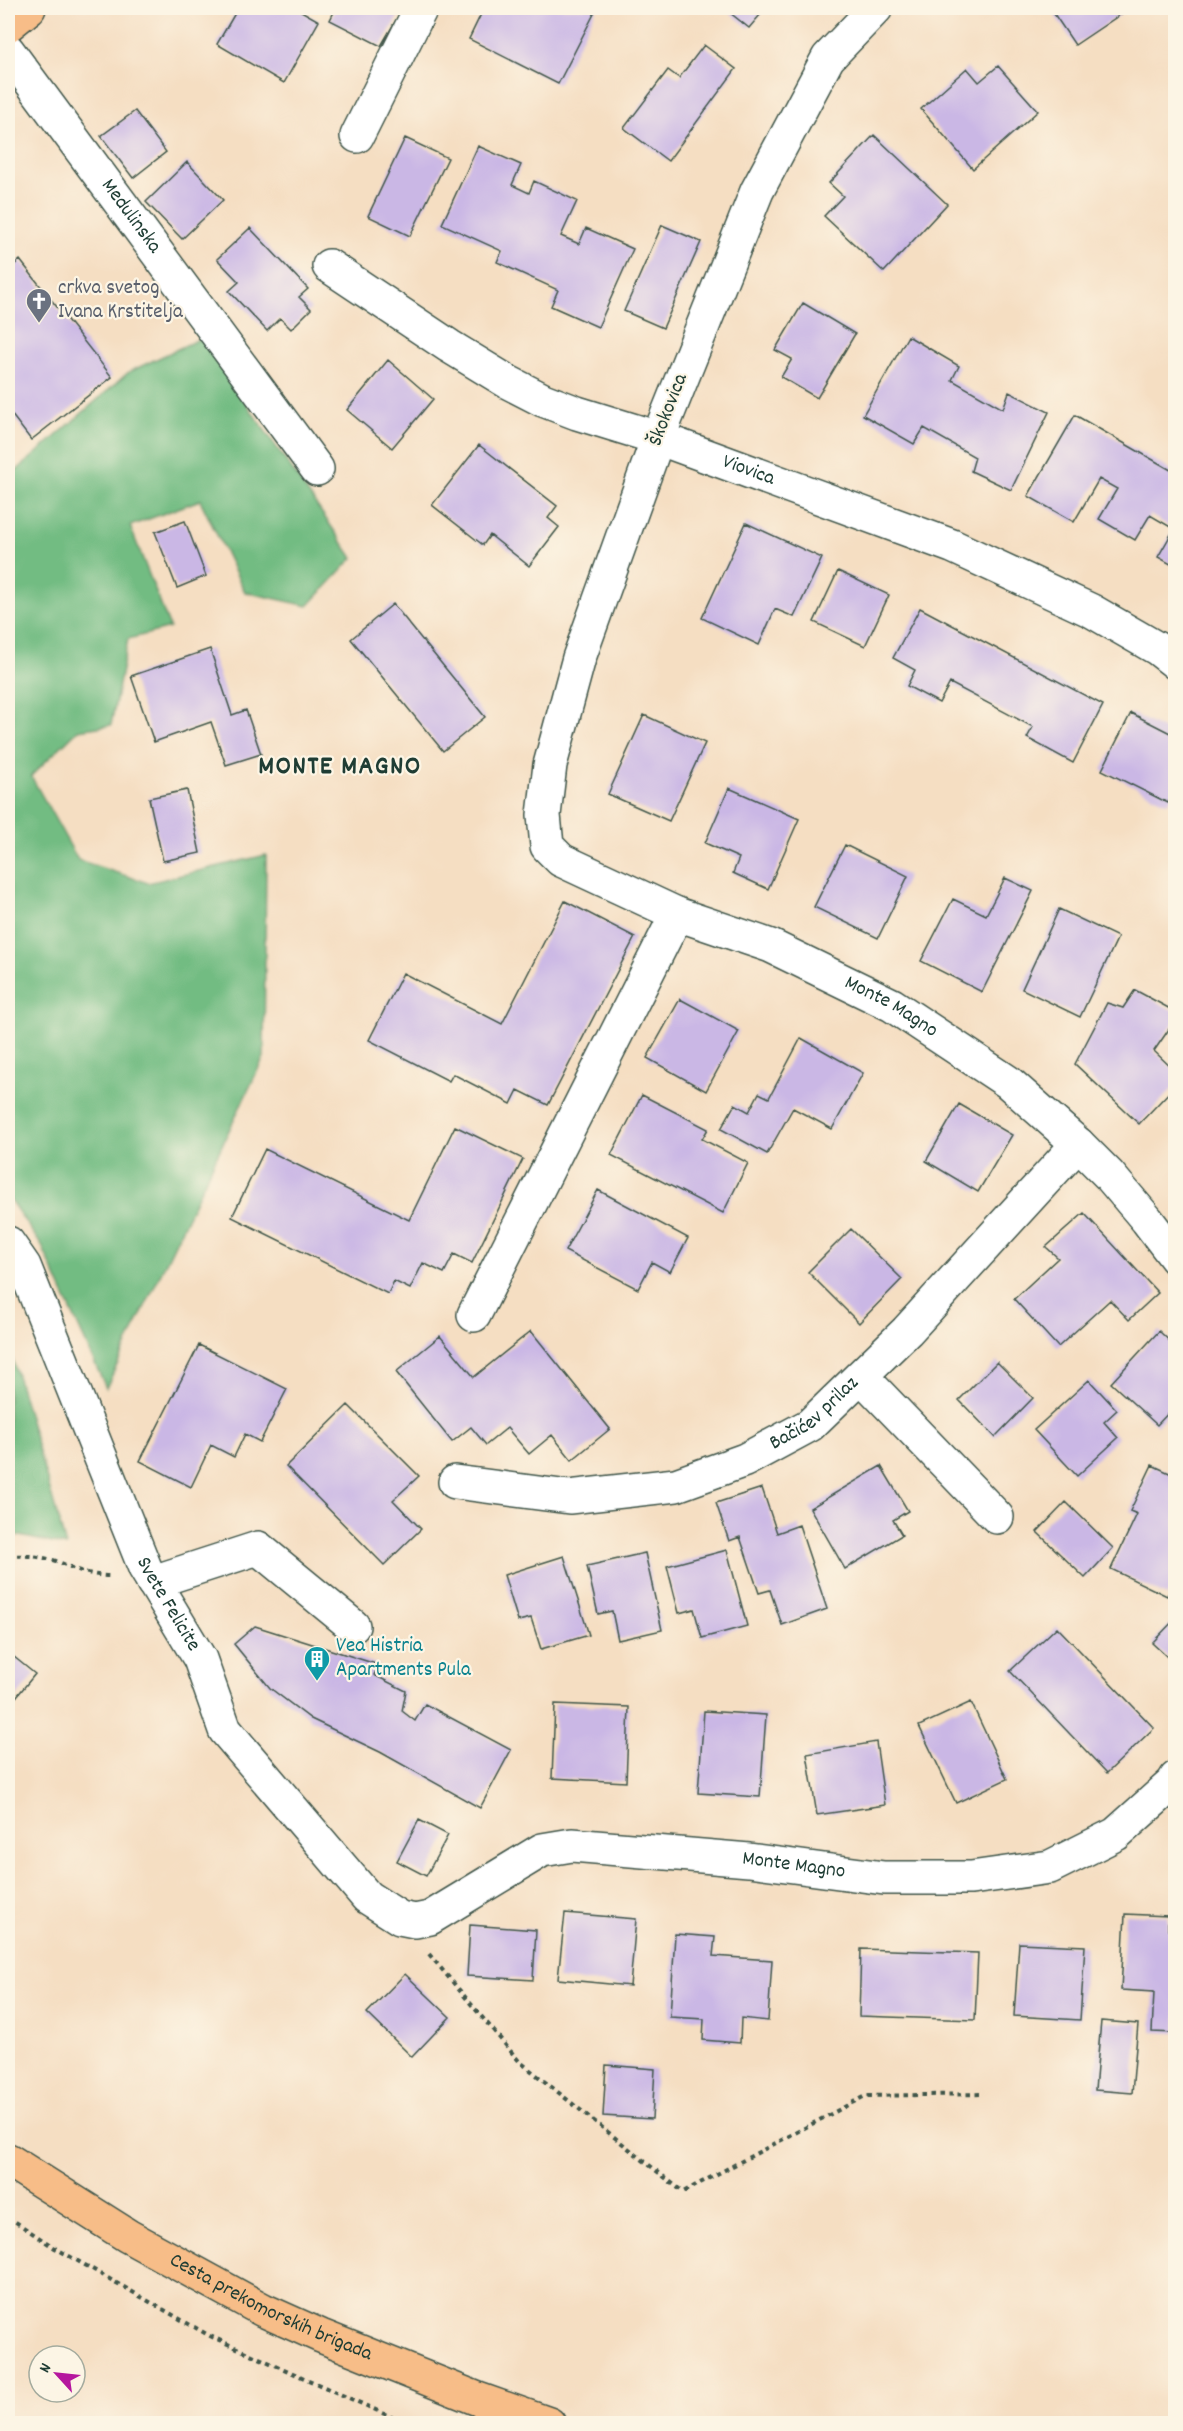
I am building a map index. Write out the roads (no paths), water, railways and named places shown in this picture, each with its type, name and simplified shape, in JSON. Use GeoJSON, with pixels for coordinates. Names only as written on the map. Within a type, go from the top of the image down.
{"type":"FeatureCollection","features":[{"type":"Feature","properties":{"kind":"main road"},"geometry":{"type":"LineString","coordinates":[[8,25],[30,8]]}},
{"type":"Feature","properties":{"kind":"main road","name":"Cesta prekomorskih brigada"},"geometry":{"type":"LineString","coordinates":[[8,2160],[128,2236],[263,2310],[458,2391],[549,2424]]}},
{"type":"Feature","properties":{"kind":"street"},"geometry":{"type":"LineString","coordinates":[[357,136],[421,8]]}},
{"type":"Feature","properties":{"kind":"street","name":"Škokovica"},"geometry":{"type":"LineString","coordinates":[[548,846],[544,815],[550,765],[579,658],[658,438],[757,191],[828,58],[876,8]]}},
{"type":"Feature","properties":{"kind":"street","name":"Medulinska"},"geometry":{"type":"LineString","coordinates":[[8,51],[317,469]]}},
{"type":"Feature","properties":{"kind":"street","name":"Viovica"},"geometry":{"type":"LineString","coordinates":[[329,266],[508,382],[543,400],[658,438],[952,546],[1092,611],[1158,649],[1176,663]]}},
{"type":"Feature","properties":{"kind":"street","name":"Monte Magno"},"geometry":{"type":"LineString","coordinates":[[548,846],[561,860],[677,914],[771,946],[892,1005],[1008,1082],[1078,1144],[1109,1175],[1176,1258]]}},
{"type":"Feature","properties":{"kind":"street"},"geometry":{"type":"LineString","coordinates":[[474,1315],[677,914]]}},
{"type":"Feature","properties":{"kind":"street","name":"Bačićev prilaz"},"geometry":{"type":"LineString","coordinates":[[455,1482],[569,1497],[676,1485],[745,1460],[810,1425],[907,1331],[1078,1144]]}},
{"type":"Feature","properties":{"kind":"street","name":"Svete Felicite"},"geometry":{"type":"LineString","coordinates":[[8,1243],[24,1266],[149,1575],[200,1659],[225,1730],[367,1897],[400,1918]]}},
{"type":"Feature","properties":{"kind":"street"},"geometry":{"type":"LineString","coordinates":[[861,1376],[997,1517]]}},
{"type":"Feature","properties":{"kind":"street"},"geometry":{"type":"LineString","coordinates":[[149,1575],[258,1548],[353,1626]]}},
{"type":"Feature","properties":{"kind":"street","name":"Monte Magno"},"geometry":{"type":"LineString","coordinates":[[400,1918],[415,1921],[430,1918],[542,1850],[573,1845],[749,1860],[884,1878],[971,1878],[1050,1867],[1116,1834],[1175,1781]]}},
{"type":"Feature","properties":{"kind":"place","name":"crkva svetog Ivana Krstitelja"},"geometry":{"type":"Point","coordinates":[39,324]}},
{"type":"Feature","properties":{"kind":"place","name":"Vea Histria Apartments Pula"},"geometry":{"type":"Point","coordinates":[317,1682]}},
{"type":"Feature","properties":{"kind":"district","name":"MONTE MAGNO"},"geometry":{"type":"Point","coordinates":[340,767]}}]}
